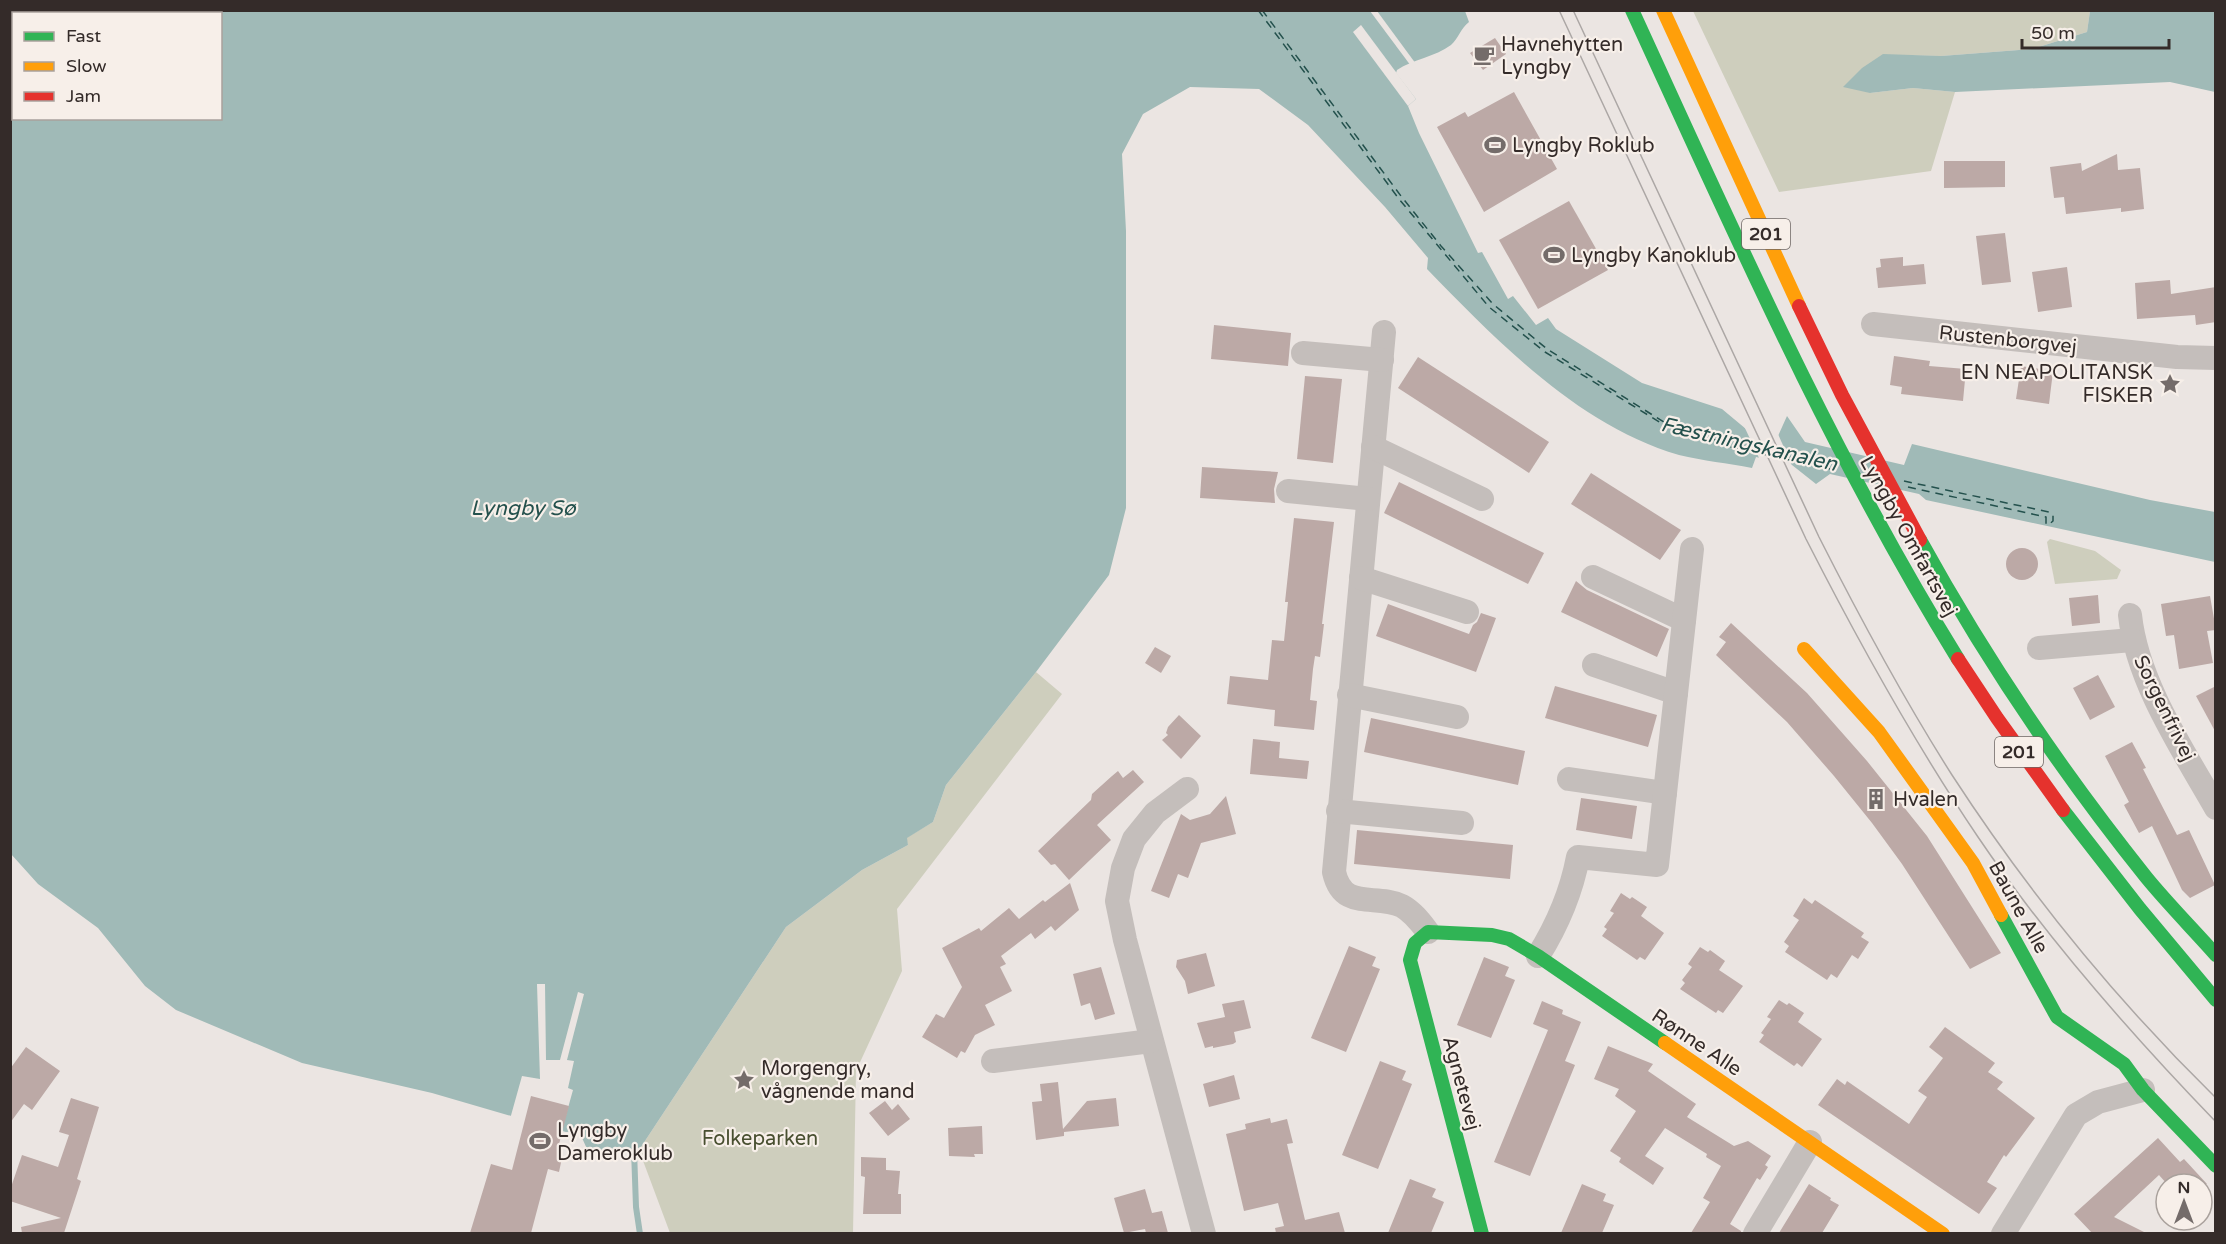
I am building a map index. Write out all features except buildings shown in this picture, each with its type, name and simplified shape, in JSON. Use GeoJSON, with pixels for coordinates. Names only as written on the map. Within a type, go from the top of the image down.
{"type":"FeatureCollection","features":[{"type":"Feature","properties":{"kind":"main road","name":"Lyngby Omfartsvej"},"geometry":{"type":"LineString","coordinates":[[1632,10],[1748,263],[1855,482],[1933,619],[2019,752],[2125,893],[2216,1000]]}},
{"type":"Feature","properties":{"kind":"main road","name":"Lyngby Omfartsvej"},"geometry":{"type":"LineString","coordinates":[[1663,10],[1823,356],[1892,490],[1965,617],[2046,741],[2147,877],[2216,955]]}},
{"type":"Feature","properties":{"kind":"main road","name":"Baune Alle"},"geometry":{"type":"LineString","coordinates":[[1804,649],[1879,732],[1973,863],[2057,1017],[2124,1064],[2144,1090],[2216,1166]]}},
{"type":"Feature","properties":{"kind":"main road","name":"Rønne Alle"},"geometry":{"type":"LineString","coordinates":[[1422,937],[1492,935],[1509,939],[1538,956],[1943,1233]]}},
{"type":"Feature","properties":{"kind":"main road","name":"Agnetevej"},"geometry":{"type":"LineString","coordinates":[[1422,937],[1410,960],[1482,1233]]}},
{"type":"Feature","properties":{"kind":"street","name":"Rustenborgvej"},"geometry":{"type":"LineString","coordinates":[[1873,324],[2177,357],[2216,358]]}},
{"type":"Feature","properties":{"kind":"street"},"geometry":{"type":"LineString","coordinates":[[1384,332],[1334,872],[1336,883],[1350,898],[1400,905],[1412,912],[1422,937]]}},
{"type":"Feature","properties":{"kind":"street"},"geometry":{"type":"LineString","coordinates":[[1303,353],[1382,360]]}},
{"type":"Feature","properties":{"kind":"street"},"geometry":{"type":"LineString","coordinates":[[1373,447],[1482,499]]}},
{"type":"Feature","properties":{"kind":"street"},"geometry":{"type":"LineString","coordinates":[[1288,491],[1368,499]]}},
{"type":"Feature","properties":{"kind":"street"},"geometry":{"type":"LineString","coordinates":[[1538,956],[1557,925],[1573,885],[1578,857],[1657,865],[1692,549]]}},
{"type":"Feature","properties":{"kind":"street"},"geometry":{"type":"LineString","coordinates":[[1593,577],[1684,620]]}},
{"type":"Feature","properties":{"kind":"street"},"geometry":{"type":"LineString","coordinates":[[1360,578],[1467,612]]}},
{"type":"Feature","properties":{"kind":"street","name":"Sorgenfrivej"},"geometry":{"type":"LineString","coordinates":[[2130,615],[2132,640],[2149,686],[2216,808]]}},
{"type":"Feature","properties":{"kind":"street","name":"Sorgenfrivej"},"geometry":{"type":"LineString","coordinates":[[2039,648],[2132,640]]}},
{"type":"Feature","properties":{"kind":"street"},"geometry":{"type":"LineString","coordinates":[[1594,665],[1676,693]]}},
{"type":"Feature","properties":{"kind":"street"},"geometry":{"type":"LineString","coordinates":[[1349,695],[1457,717]]}},
{"type":"Feature","properties":{"kind":"street"},"geometry":{"type":"LineString","coordinates":[[1569,779],[1665,793]]}},
{"type":"Feature","properties":{"kind":"street"},"geometry":{"type":"LineString","coordinates":[[1187,789],[1155,813],[1134,839],[1123,868],[1117,901],[1151,1041],[1204,1233]]}},
{"type":"Feature","properties":{"kind":"street"},"geometry":{"type":"LineString","coordinates":[[1338,811],[1462,823]]}},
{"type":"Feature","properties":{"kind":"street"},"geometry":{"type":"LineString","coordinates":[[993,1061],[1151,1041]]}},
{"type":"Feature","properties":{"kind":"street"},"geometry":{"type":"LineString","coordinates":[[2003,1233],[2076,1115],[2098,1102],[2144,1090]]}},
{"type":"Feature","properties":{"kind":"street"},"geometry":{"type":"LineString","coordinates":[[1755,1233],[1810,1142]]}},
{"type":"Feature","properties":{"kind":"green space"},"geometry":{"type":"Polygon","coordinates":[[[1693,11],[2090,11],[2087,32],[2032,49],[1941,56],[1883,55],[1870,93],[1913,88],[1955,92],[1931,171],[1779,192],[1693,11]]]}},
{"type":"Feature","properties":{"kind":"green space"},"geometry":{"type":"Polygon","coordinates":[[[2050,539],[2095,551],[2121,570],[2117,579],[2055,584],[2047,542],[2050,539]]]}},
{"type":"Feature","properties":{"kind":"green space","name":"Folkeparken"},"geometry":{"type":"Polygon","coordinates":[[[1036,672],[1062,694],[897,909],[902,971],[856,1071],[853,1233],[670,1233],[639,1150],[786,927],[862,870],[908,845],[906,838],[933,822],[946,785],[1036,672]]]}},
{"type":"Feature","properties":{"kind":"water","name":"Lyngby Sø"},"geometry":{"type":"Polygon","coordinates":[[[10,11],[1465,11],[1469,22],[1451,45],[1403,66],[1396,73],[1416,99],[1408,106],[1478,253],[1482,252],[1508,299],[1513,296],[1536,325],[1548,318],[1556,329],[1642,383],[1722,409],[1746,429],[1778,436],[1787,416],[1805,442],[1904,465],[1912,444],[2150,500],[2215,512],[2215,562],[1926,500],[1919,494],[1830,474],[1816,484],[1792,465],[1756,457],[1752,468],[1679,455],[1642,442],[1607,424],[1574,402],[1511,352],[1427,269],[1428,258],[1385,207],[1308,125],[1259,89],[1190,87],[1143,114],[1122,154],[1126,231],[1126,508],[1109,575],[1036,672],[946,785],[933,822],[907,838],[908,845],[862,870],[786,927],[639,1150],[587,1149],[579,1131],[566,1132],[432,1093],[302,1063],[176,1010],[145,986],[98,928],[38,884],[11,854],[10,11]]]}},
{"type":"Feature","properties":{"kind":"water"},"geometry":{"type":"Polygon","coordinates":[[[2090,11],[2215,11],[2215,92],[2170,82],[1955,92],[1913,88],[1870,93],[1843,87],[1862,68],[1883,54],[1941,56],[2032,49],[2087,32],[2090,11]]]}},
{"type":"Feature","properties":{"kind":"pier"},"geometry":{"type":"Polygon","coordinates":[[[1370,11],[1377,11],[1416,64],[1411,66],[1370,11]]]}},
{"type":"Feature","properties":{"kind":"pier"},"geometry":{"type":"Polygon","coordinates":[[[1361,25],[1416,99],[1408,106],[1353,32],[1361,25]]]}},
{"type":"Feature","properties":{"kind":"pier"},"geometry":{"type":"Polygon","coordinates":[[[1744,426],[1778,434],[1793,468],[1760,460],[1744,426]]]}},
{"type":"Feature","properties":{"kind":"pier"},"geometry":{"type":"Polygon","coordinates":[[[537,984],[545,984],[546,1060],[560,1060],[578,992],[584,994],[567,1060],[574,1061],[568,1088],[573,1090],[561,1133],[510,1119],[522,1076],[540,1079],[537,984]]]}},
{"type":"Feature","properties":{"kind":"waterway"},"geometry":{"type":"LineString","coordinates":[[634,1150],[636,1207],[640,1234]]}},
{"type":"Feature","properties":{"kind":"ferry route"},"geometry":{"type":"LineString","coordinates":[[1258,10],[1399,199],[1489,307],[1545,352],[1666,426],[1722,445],[1830,469]]}},
{"type":"Feature","properties":{"kind":"ferry route"},"geometry":{"type":"LineString","coordinates":[[1262,10],[1441,246],[1493,304],[1547,349],[1667,424],[1722,442],[1829,465]]}},
{"type":"Feature","properties":{"kind":"ferry route"},"geometry":{"type":"LineString","coordinates":[[1904,481],[2049,512],[2053,515],[2053,521],[2047,526]]}},
{"type":"Feature","properties":{"kind":"ferry route"},"geometry":{"type":"LineString","coordinates":[[1908,487],[2046,517],[2046,525]]}},
{"type":"Feature","properties":{"kind":"tram line"},"geometry":{"type":"LineString","coordinates":[[1559,10],[1806,539],[1866,653],[1909,727],[1954,801],[2032,912],[2121,1020],[2216,1122]]}},
{"type":"Feature","properties":{"kind":"tram line"},"geometry":{"type":"LineString","coordinates":[[1573,10],[1819,537],[1916,717],[1952,775],[2011,861],[2075,944],[2143,1023],[2216,1098]]}},
{"type":"Feature","properties":{"kind":"traffic: fast"},"geometry":{"type":"LineString","coordinates":[[1632,10],[1825,421],[1911,581],[1958,659]]}},
{"type":"Feature","properties":{"kind":"traffic: fast"},"geometry":{"type":"LineString","coordinates":[[1920,540],[1998,671],[2084,797],[2146,877],[2216,955]]}},
{"type":"Feature","properties":{"kind":"traffic: fast"},"geometry":{"type":"LineString","coordinates":[[2063,810],[2140,909],[2216,1000]]}},
{"type":"Feature","properties":{"kind":"traffic: fast"},"geometry":{"type":"LineString","coordinates":[[2001,915],[2057,1017],[2124,1064],[2143,1090],[2216,1166]]}},
{"type":"Feature","properties":{"kind":"traffic: fast"},"geometry":{"type":"LineString","coordinates":[[1482,1234],[1410,960],[1415,943],[1428,932],[1492,935],[1509,939],[1538,956],[1665,1043]]}},
{"type":"Feature","properties":{"kind":"traffic: slow"},"geometry":{"type":"LineString","coordinates":[[1663,10],[1799,306]]}},
{"type":"Feature","properties":{"kind":"traffic: slow"},"geometry":{"type":"LineString","coordinates":[[1804,649],[1879,732],[1973,863],[2001,915]]}},
{"type":"Feature","properties":{"kind":"traffic: slow"},"geometry":{"type":"LineString","coordinates":[[1665,1043],[1943,1234]]}},
{"type":"Feature","properties":{"kind":"traffic: jam"},"geometry":{"type":"LineString","coordinates":[[1799,306],[1842,395],[1920,540]]}},
{"type":"Feature","properties":{"kind":"traffic: jam"},"geometry":{"type":"LineString","coordinates":[[1958,659],[2063,810]]}},
{"type":"Feature","properties":{"kind":"place","name":"Havnehytten Lyngby"},"geometry":{"type":"Point","coordinates":[1484,55]}},
{"type":"Feature","properties":{"kind":"place","name":"Lyngby Roklub"},"geometry":{"type":"Point","coordinates":[1495,145]}},
{"type":"Feature","properties":{"kind":"place","name":"Lyngby Kanoklub"},"geometry":{"type":"Point","coordinates":[1554,255]}},
{"type":"Feature","properties":{"kind":"place","name":"EN NEAPOLITANSK FISKER"},"geometry":{"type":"Point","coordinates":[2170,384]}},
{"type":"Feature","properties":{"kind":"place","name":"Hvalen"},"geometry":{"type":"Point","coordinates":[1876,799]}},
{"type":"Feature","properties":{"kind":"place","name":"Morgengry, vågnende mand"},"geometry":{"type":"Point","coordinates":[744,1080]}},
{"type":"Feature","properties":{"kind":"place","name":"Lyngby Dameroklub"},"geometry":{"type":"Point","coordinates":[540,1141]}},
{"type":"Feature","properties":{"kind":"water label","name":"Fæstningskanalen"},"geometry":{"type":"Point","coordinates":[1749,444]}}]}
